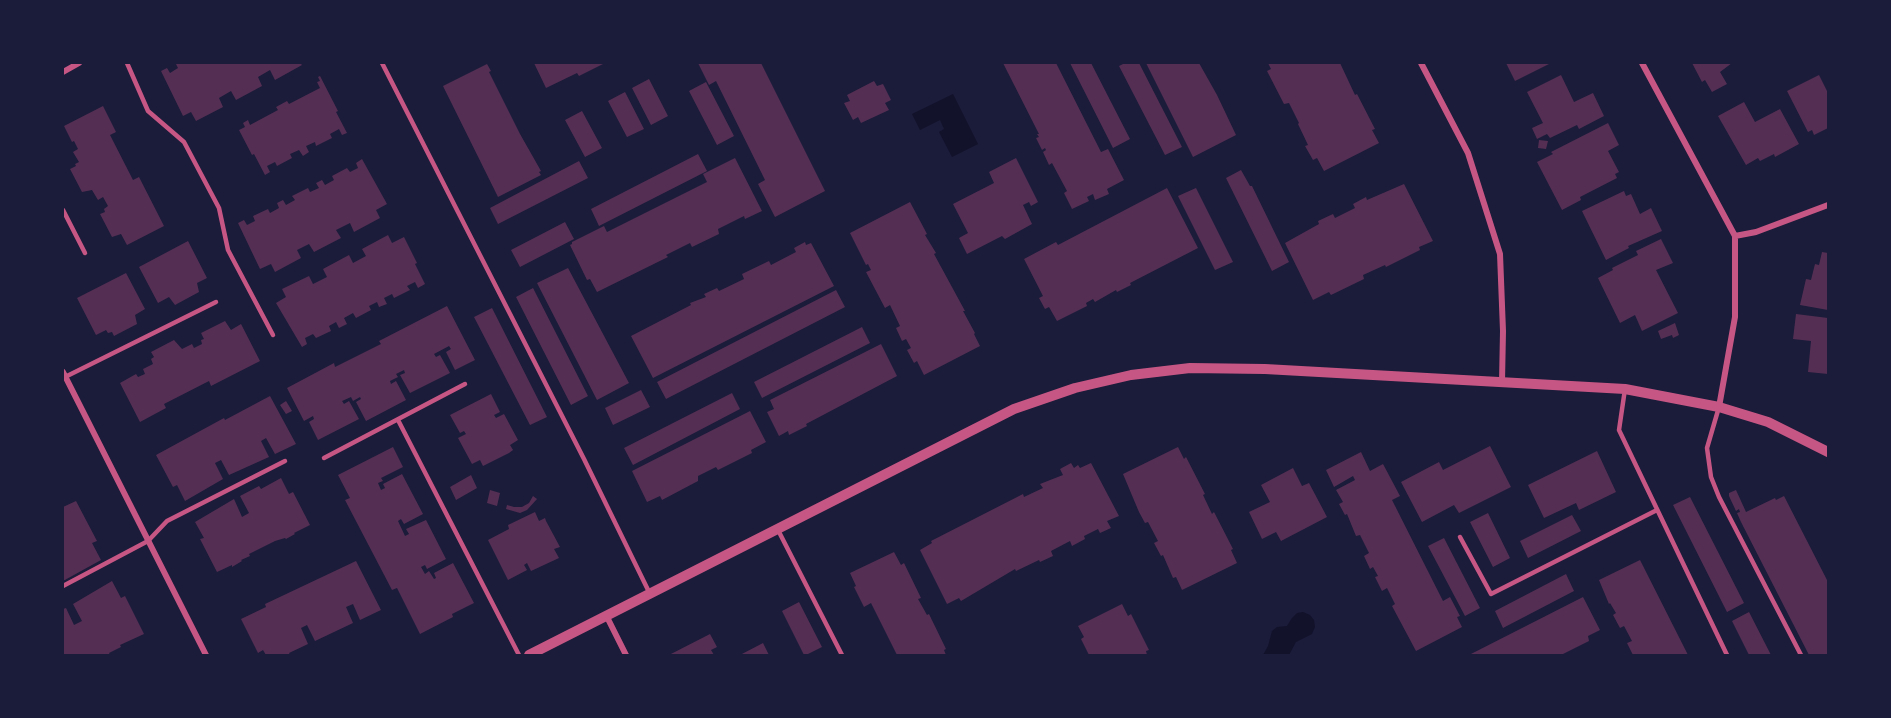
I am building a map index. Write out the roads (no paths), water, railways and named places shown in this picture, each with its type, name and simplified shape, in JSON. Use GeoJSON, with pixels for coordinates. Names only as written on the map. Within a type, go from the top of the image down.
{"type":"FeatureCollection","features":[{"type":"Feature","properties":{"kind":"street"},"geometry":{"type":"LineString","coordinates":[[63,72],[79,63]]}},
{"type":"Feature","properties":{"kind":"street"},"geometry":{"type":"LineString","coordinates":[[1421,63],[1468,153],[1500,254],[1502,382]]}},
{"type":"Feature","properties":{"kind":"street"},"geometry":{"type":"LineString","coordinates":[[1642,63],[1735,236],[1735,317],[1719,407]]}},
{"type":"Feature","properties":{"kind":"street"},"geometry":{"type":"LineString","coordinates":[[1735,236],[1756,232],[1828,205]]}},
{"type":"Feature","properties":{"kind":"street"},"geometry":{"type":"LineString","coordinates":[[529,655],[1014,409],[1075,388],[1131,375],[1200,368],[1265,369],[1625,389],[1719,407],[1768,422],[1828,452]]}},
{"type":"Feature","properties":{"kind":"street"},"geometry":{"type":"LineString","coordinates":[[64,374],[206,655]]}},
{"type":"Feature","properties":{"kind":"street"},"geometry":{"type":"LineString","coordinates":[[606,615],[626,655]]}},
{"type":"Feature","properties":{"kind":"lane"},"geometry":{"type":"LineString","coordinates":[[127,63],[148,111],[184,142],[219,208],[228,250],[273,335]]}},
{"type":"Feature","properties":{"kind":"lane"},"geometry":{"type":"LineString","coordinates":[[382,63],[584,459],[650,594]]}},
{"type":"Feature","properties":{"kind":"lane"},"geometry":{"type":"LineString","coordinates":[[64,213],[85,252]]}},
{"type":"Feature","properties":{"kind":"lane"},"geometry":{"type":"LineString","coordinates":[[64,374],[216,302]]}},
{"type":"Feature","properties":{"kind":"lane"},"geometry":{"type":"LineString","coordinates":[[324,458],[465,384]]}},
{"type":"Feature","properties":{"kind":"lane"},"geometry":{"type":"LineString","coordinates":[[1625,389],[1619,430],[1727,655]]}},
{"type":"Feature","properties":{"kind":"lane"},"geometry":{"type":"LineString","coordinates":[[1719,407],[1707,448],[1711,477],[1719,497],[1801,655]]}},
{"type":"Feature","properties":{"kind":"lane"},"geometry":{"type":"LineString","coordinates":[[398,420],[519,655]]}},
{"type":"Feature","properties":{"kind":"lane"},"geometry":{"type":"LineString","coordinates":[[63,586],[148,541],[167,521],[285,460]]}},
{"type":"Feature","properties":{"kind":"lane"},"geometry":{"type":"LineString","coordinates":[[1460,537],[1491,594],[1657,510]]}},
{"type":"Feature","properties":{"kind":"lane"},"geometry":{"type":"LineString","coordinates":[[777,528],[842,655]]}}]}
